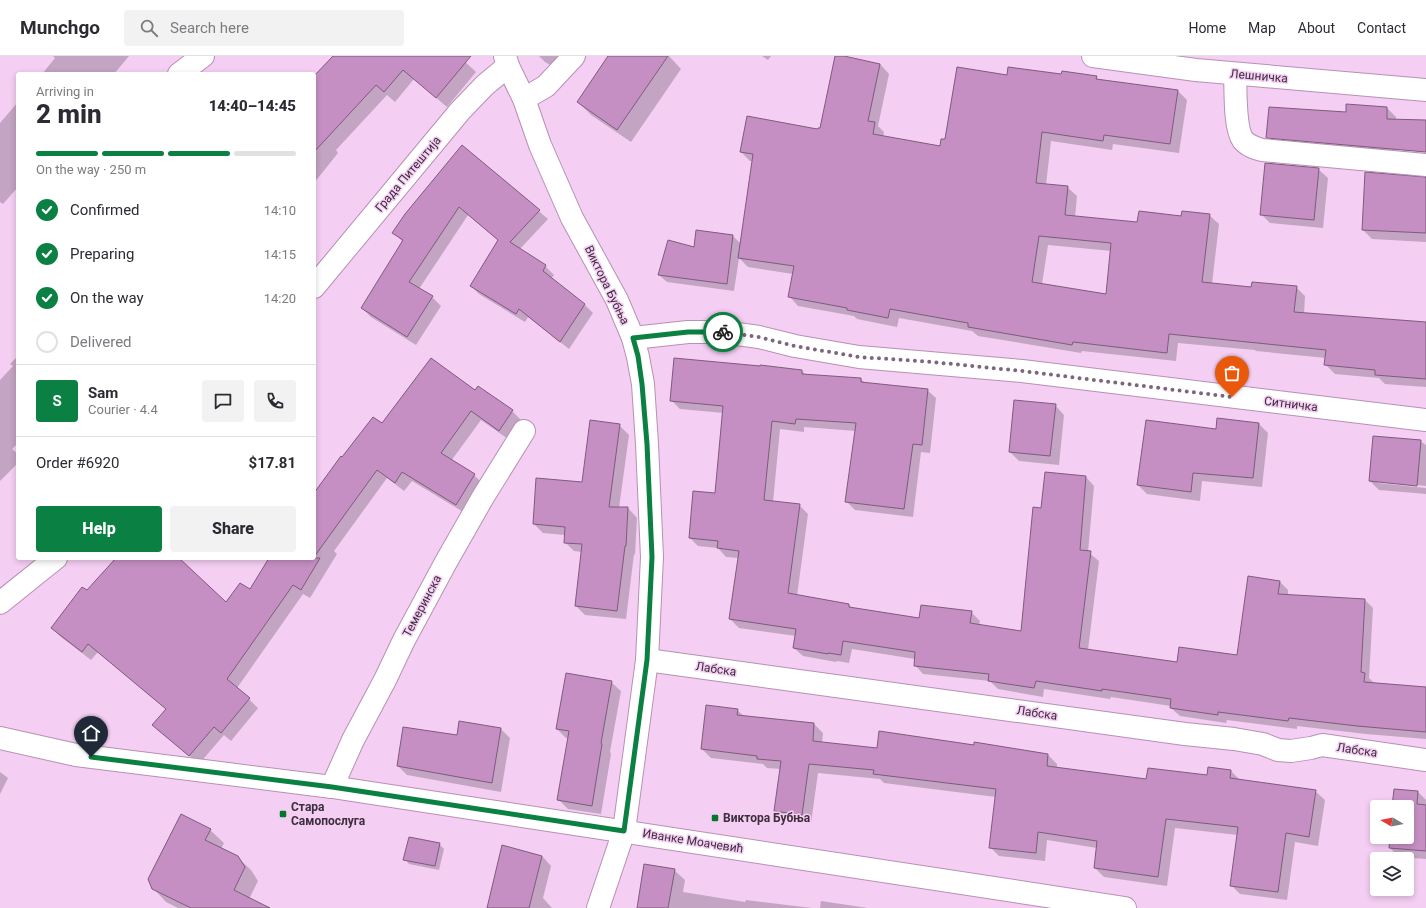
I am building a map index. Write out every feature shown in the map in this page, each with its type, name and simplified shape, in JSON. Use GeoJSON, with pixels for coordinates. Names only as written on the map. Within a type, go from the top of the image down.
{"type":"FeatureCollection","features":[{"type":"Feature","properties":{"kind":"street"},"geometry":{"type":"LineString","coordinates":[[182,72],[203,56]]}},
{"type":"Feature","properties":{"kind":"street"},"geometry":{"type":"LineString","coordinates":[[524,99],[546,86],[574,56]]}},
{"type":"Feature","properties":{"kind":"street","name":"Лешничка"},"geometry":{"type":"LineString","coordinates":[[1093,56],[1235,74],[1426,90]]}},
{"type":"Feature","properties":{"kind":"street","name":"Виктора Бубња"},"geometry":{"type":"LineString","coordinates":[[507,61],[524,99],[540,145],[569,211],[617,300],[633,338],[638,356],[642,384],[650,492],[652,557],[647,660],[624,831],[598,908]]}},
{"type":"Feature","properties":{"kind":"street","name":"Града Питештија"},"geometry":{"type":"LineString","coordinates":[[316,284],[460,111],[507,61]]}},
{"type":"Feature","properties":{"kind":"street"},"geometry":{"type":"LineString","coordinates":[[1235,74],[1238,125],[1243,139],[1251,146],[1262,150],[1426,165]]}},
{"type":"Feature","properties":{"kind":"street","name":"Ситничка"},"geometry":{"type":"LineString","coordinates":[[633,338],[688,332],[723,332],[759,337],[795,346],[859,357],[932,362],[1022,371],[1426,420]]}},
{"type":"Feature","properties":{"kind":"street","name":"Темеринска"},"geometry":{"type":"LineString","coordinates":[[332,787],[353,740],[446,562],[483,497],[524,431]]}},
{"type":"Feature","properties":{"kind":"street"},"geometry":{"type":"LineString","coordinates":[[0,603],[54,560]]}},
{"type":"Feature","properties":{"kind":"street","name":"Лабска"},"geometry":{"type":"LineString","coordinates":[[647,660],[1177,733],[1234,739],[1263,744],[1278,750],[1291,751],[1322,745],[1426,760]]}},
{"type":"Feature","properties":{"kind":"street","name":"Иванке Моачевић"},"geometry":{"type":"LineString","coordinates":[[0,738],[76,755],[332,787],[1126,908]]}},
{"type":"Feature","properties":{"kind":"building"},"geometry":{"type":"Polygon","coordinates":[[[333,56],[471,56],[436,98],[403,70],[384,92],[376,85],[316,150],[316,74],[333,56]]]}},
{"type":"Feature","properties":{"kind":"building"},"geometry":{"type":"Polygon","coordinates":[[[608,56],[668,56],[617,130],[577,102],[608,56]]]}},
{"type":"Feature","properties":{"kind":"building"},"geometry":{"type":"Polygon","coordinates":[[[835,56],[844,56],[880,64],[868,121],[875,122],[873,134],[940,146],[941,139],[945,139],[957,67],[1007,75],[1008,67],[1061,74],[1062,71],[1097,76],[1096,79],[1178,90],[1170,144],[1104,135],[1103,141],[1042,132],[1036,183],[1068,186],[1065,215],[1137,222],[1139,211],[1181,216],[1182,211],[1210,214],[1202,282],[1251,287],[1252,282],[1297,286],[1294,312],[1426,322],[1426,379],[1375,375],[1375,370],[1324,365],[1326,350],[1169,334],[1167,353],[1073,342],[1072,345],[968,327],[968,323],[890,309],[888,318],[847,310],[847,308],[788,297],[794,266],[738,258],[753,154],[740,152],[747,116],[817,129],[820,128],[835,56]],[[1039,236],[1032,282],[1106,294],[1111,243],[1039,236]]]}},
{"type":"Feature","properties":{"kind":"building"},"geometry":{"type":"Polygon","coordinates":[[[1346,104],[1387,107],[1387,119],[1426,120],[1426,152],[1266,138],[1269,107],[1346,112],[1346,104]]]}},
{"type":"Feature","properties":{"kind":"building"},"geometry":{"type":"Polygon","coordinates":[[[462,145],[540,210],[510,242],[546,265],[543,271],[585,304],[560,342],[519,309],[516,314],[470,286],[498,240],[459,207],[409,282],[433,296],[407,337],[361,308],[403,240],[392,233],[405,214],[462,145]]]}},
{"type":"Feature","properties":{"kind":"building"},"geometry":{"type":"Polygon","coordinates":[[[1265,163],[1319,168],[1314,220],[1260,215],[1265,163]]]}},
{"type":"Feature","properties":{"kind":"building"},"geometry":{"type":"Polygon","coordinates":[[[1365,172],[1426,177],[1426,233],[1362,230],[1365,172]]]}},
{"type":"Feature","properties":{"kind":"building"},"geometry":{"type":"Polygon","coordinates":[[[696,230],[733,235],[727,284],[658,275],[668,240],[694,247],[696,230]]]}},
{"type":"Feature","properties":{"kind":"building"},"geometry":{"type":"Polygon","coordinates":[[[431,358],[475,390],[478,386],[513,410],[499,431],[471,411],[441,453],[475,474],[456,505],[402,472],[395,483],[377,470],[316,554],[316,490],[341,456],[342,457],[373,417],[382,423],[431,358]]]}},
{"type":"Feature","properties":{"kind":"building"},"geometry":{"type":"Polygon","coordinates":[[[674,358],[802,370],[802,374],[861,378],[861,382],[928,389],[922,445],[913,444],[904,509],[845,502],[856,423],[796,419],[795,424],[772,421],[764,500],[800,504],[788,593],[849,604],[849,607],[919,618],[921,605],[972,611],[970,623],[1021,631],[1033,507],[1041,508],[1045,472],[1086,476],[1080,550],[1091,551],[1079,648],[1177,662],[1179,647],[1237,655],[1248,576],[1280,581],[1278,594],[1365,599],[1361,672],[1365,673],[1364,682],[1426,687],[1426,732],[1289,718],[1288,721],[1218,712],[1218,715],[1170,708],[1171,699],[1036,681],[1034,688],[988,681],[989,674],[914,666],[915,652],[843,641],[841,655],[793,648],[796,629],[729,619],[739,551],[717,548],[718,541],[689,538],[693,491],[715,493],[723,406],[670,401],[674,358]]]}},
{"type":"Feature","properties":{"kind":"building"},"geometry":{"type":"Polygon","coordinates":[[[1014,400],[1056,404],[1050,456],[1009,452],[1014,400]]]}},
{"type":"Feature","properties":{"kind":"building"},"geometry":{"type":"Polygon","coordinates":[[[1217,418],[1259,423],[1253,478],[1193,473],[1191,492],[1137,485],[1146,420],[1216,429],[1217,418]]]}},
{"type":"Feature","properties":{"kind":"building"},"geometry":{"type":"Polygon","coordinates":[[[590,420],[620,424],[609,507],[628,507],[626,546],[617,611],[575,606],[582,544],[564,543],[565,527],[533,524],[536,478],[582,482],[590,420]]]}},
{"type":"Feature","properties":{"kind":"building"},"geometry":{"type":"Polygon","coordinates":[[[1373,436],[1421,440],[1417,486],[1369,481],[1373,436]]]}},
{"type":"Feature","properties":{"kind":"building"},"geometry":{"type":"Polygon","coordinates":[[[316,558],[320,558],[301,590],[293,585],[227,679],[250,698],[221,733],[214,727],[189,756],[152,725],[166,709],[88,644],[82,652],[51,628],[82,587],[87,590],[114,560],[181,560],[226,602],[240,583],[250,589],[268,560],[316,560],[316,558]]]}},
{"type":"Feature","properties":{"kind":"building"},"geometry":{"type":"Polygon","coordinates":[[[566,673],[612,681],[592,806],[557,800],[569,731],[556,729],[566,673]]]}},
{"type":"Feature","properties":{"kind":"building"},"geometry":{"type":"Polygon","coordinates":[[[706,705],[738,709],[737,715],[814,723],[813,741],[877,748],[879,731],[974,745],[974,742],[1048,754],[1047,766],[1146,779],[1148,768],[1207,775],[1208,767],[1231,770],[1230,778],[1316,790],[1309,837],[1286,833],[1278,892],[1230,886],[1238,827],[1166,819],[1158,877],[1094,868],[1097,841],[1038,832],[1036,853],[989,848],[996,789],[873,774],[874,770],[809,764],[802,815],[774,811],[781,761],[757,759],[757,756],[701,749],[706,705]]]}},
{"type":"Feature","properties":{"kind":"building"},"geometry":{"type":"Polygon","coordinates":[[[459,721],[501,728],[492,783],[397,766],[403,727],[457,735],[459,721]]]}},
{"type":"Feature","properties":{"kind":"building"},"geometry":{"type":"Polygon","coordinates":[[[1394,789],[1418,791],[1417,804],[1426,805],[1426,851],[1389,848],[1389,844],[1414,844],[1414,800],[1393,800],[1394,789]]]}},
{"type":"Feature","properties":{"kind":"building"},"geometry":{"type":"Polygon","coordinates":[[[181,814],[211,829],[205,840],[238,856],[245,867],[234,890],[270,908],[191,908],[152,889],[148,879],[181,814]]]}},
{"type":"Feature","properties":{"kind":"building"},"geometry":{"type":"Polygon","coordinates":[[[409,837],[440,843],[435,866],[403,860],[409,837]]]}},
{"type":"Feature","properties":{"kind":"building"},"geometry":{"type":"Polygon","coordinates":[[[502,845],[542,856],[529,908],[487,908],[502,845]]]}},
{"type":"Feature","properties":{"kind":"building"},"geometry":{"type":"Polygon","coordinates":[[[644,864],[675,869],[668,908],[637,908],[644,864]]]}},
{"type":"Feature","properties":{"kind":"way so far"},"geometry":{"type":"LineString","coordinates":[[723,332],[759,337],[795,346],[859,357],[932,362],[1022,371],[1232,397]]}},
{"type":"Feature","properties":{"kind":"place","name":"Стара Самопослуга"},"geometry":{"type":"Point","coordinates":[283,814]}},
{"type":"Feature","properties":{"kind":"place","name":"Виктора Бубња"},"geometry":{"type":"Point","coordinates":[715,818]}},
{"type":"Feature","properties":{"kind":"route"},"geometry":{"type":"LineString","coordinates":[[91,757],[332,787],[624,831],[647,660],[652,557],[650,492],[642,384],[638,356],[633,338],[688,332],[723,332]]}}]}
